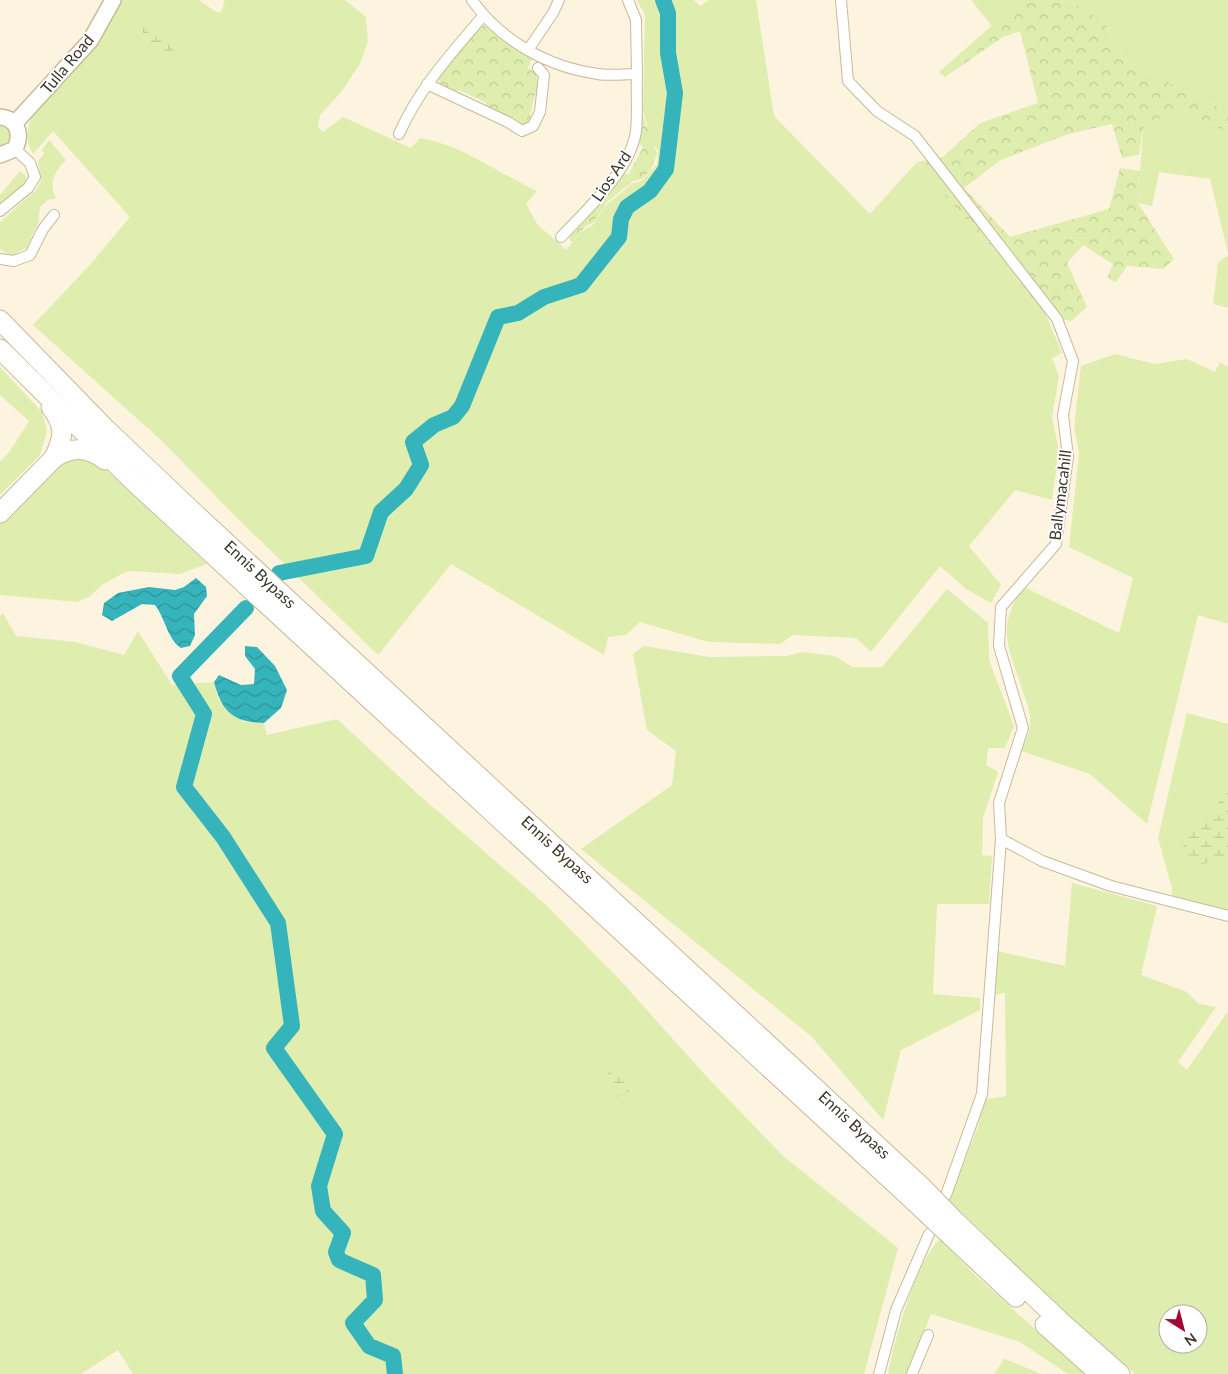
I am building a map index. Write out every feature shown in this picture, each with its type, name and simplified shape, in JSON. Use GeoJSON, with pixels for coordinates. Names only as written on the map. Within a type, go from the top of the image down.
{"type":"FeatureCollection","features":[{"type":"Feature","properties":{"kind":"highway","name":"Ennis Bypass"},"geometry":{"type":"LineString","coordinates":[[0,320],[106,429],[245,560],[431,730],[919,1195],[1100,1374]]}},
{"type":"Feature","properties":{"kind":"highway","name":"Ennis Bypass"},"geometry":{"type":"LineString","coordinates":[[0,349],[131,479],[919,1195]]}},
{"type":"Feature","properties":{"kind":"highway"},"geometry":{"type":"LineString","coordinates":[[0,349],[59,418],[62,438],[54,458]]}},
{"type":"Feature","properties":{"kind":"highway"},"geometry":{"type":"LineString","coordinates":[[0,513],[54,458],[62,453],[78,448],[87,450],[131,479]]}},
{"type":"Feature","properties":{"kind":"highway","name":"Ennis Bypass"},"geometry":{"type":"LineString","coordinates":[[953,1228],[1120,1374]]}},
{"type":"Feature","properties":{"kind":"main road","name":"Tulla Road"},"geometry":{"type":"LineString","coordinates":[[15,123],[90,41],[113,0]]}},
{"type":"Feature","properties":{"kind":"main road"},"geometry":{"type":"LineString","coordinates":[[0,117],[8,118],[15,123],[19,131],[19,139],[15,149],[0,155]]}},
{"type":"Feature","properties":{"kind":"street"},"geometry":{"type":"LineString","coordinates":[[472,0],[484,16],[506,37],[564,67],[600,75],[636,74]]}},
{"type":"Feature","properties":{"kind":"street"},"geometry":{"type":"LineString","coordinates":[[528,50],[553,13],[559,0]]}},
{"type":"Feature","properties":{"kind":"street","name":"Lios Ard"},"geometry":{"type":"LineString","coordinates":[[561,237],[595,201],[628,155],[636,133],[636,20],[628,0]]}},
{"type":"Feature","properties":{"kind":"street","name":"Ballymacahill"},"geometry":{"type":"LineString","coordinates":[[841,0],[848,81],[877,112],[915,136],[1057,319],[1073,361],[1063,415],[1068,456],[1056,544],[1001,607],[999,646],[1023,728],[999,803],[1001,839],[982,1094],[946,1195]]}},
{"type":"Feature","properties":{"kind":"street"},"geometry":{"type":"LineString","coordinates":[[398,134],[412,104],[484,16]]}},
{"type":"Feature","properties":{"kind":"street"},"geometry":{"type":"LineString","coordinates":[[427,84],[508,122],[522,132],[533,126],[540,112],[544,75],[538,68]]}},
{"type":"Feature","properties":{"kind":"street"},"geometry":{"type":"LineString","coordinates":[[0,212],[28,188],[35,177],[30,163],[15,149]]}},
{"type":"Feature","properties":{"kind":"street"},"geometry":{"type":"LineString","coordinates":[[0,259],[14,261],[30,255],[43,229],[54,215]]}},
{"type":"Feature","properties":{"kind":"street"},"geometry":{"type":"LineString","coordinates":[[1001,839],[1042,861],[1111,886],[1228,916]]}},
{"type":"Feature","properties":{"kind":"street"},"geometry":{"type":"LineString","coordinates":[[879,1374],[896,1310],[929,1234]]}},
{"type":"Feature","properties":{"kind":"street"},"geometry":{"type":"LineString","coordinates":[[912,1374],[928,1335]]}},
{"type":"Feature","properties":{"kind":"green space"},"geometry":{"type":"Polygon","coordinates":[[[121,0],[199,0],[216,12],[221,12],[225,0],[345,0],[366,17],[368,41],[361,62],[342,91],[320,115],[318,127],[323,132],[343,117],[411,148],[420,138],[466,153],[537,191],[526,204],[537,224],[566,250],[581,232],[594,224],[604,207],[633,183],[642,181],[657,164],[658,151],[651,141],[643,110],[645,15],[637,0],[694,0],[700,6],[709,0],[756,0],[774,116],[870,214],[917,162],[1046,315],[1062,353],[1052,358],[1059,376],[1052,418],[1059,450],[1052,500],[1015,490],[969,546],[1001,585],[991,603],[966,589],[940,566],[871,652],[856,638],[793,635],[780,644],[708,642],[640,622],[626,635],[608,637],[604,655],[451,564],[378,655],[240,521],[162,441],[33,325],[89,266],[130,217],[53,131],[33,154],[28,139],[29,123],[34,113],[67,80],[90,52],[121,0]]]}},
{"type":"Feature","properties":{"kind":"green space"},"geometry":{"type":"Polygon","coordinates":[[[971,0],[1021,0],[992,26],[971,0]]]}},
{"type":"Feature","properties":{"kind":"green space"},"geometry":{"type":"Polygon","coordinates":[[[1021,0],[1067,0],[1103,21],[1122,55],[1144,71],[1228,111],[1228,132],[1176,109],[1143,128],[1139,155],[1122,158],[1112,124],[1068,134],[999,161],[964,188],[1010,237],[1109,209],[1120,168],[1140,171],[1138,203],[1174,259],[1163,269],[1127,266],[1116,282],[1107,278],[1113,264],[1083,245],[1067,263],[1087,307],[1071,321],[1046,315],[917,162],[943,157],[980,123],[1038,103],[1020,31],[1003,37],[945,77],[939,72],[1021,0]]]}},
{"type":"Feature","properties":{"kind":"green space"},"geometry":{"type":"Polygon","coordinates":[[[1067,0],[1228,0],[1228,111],[1144,71],[1122,55],[1103,21],[1067,0]]]}},
{"type":"Feature","properties":{"kind":"green space"},"geometry":{"type":"Polygon","coordinates":[[[153,24],[172,39],[174,52],[163,56],[143,40],[143,27],[153,24]]]}},
{"type":"Feature","properties":{"kind":"green space"},"geometry":{"type":"Polygon","coordinates":[[[484,25],[532,59],[528,68],[536,72],[539,93],[535,94],[530,116],[533,118],[531,123],[522,127],[512,118],[488,108],[485,102],[459,90],[455,93],[443,87],[440,83],[438,76],[478,29],[484,25]]]}},
{"type":"Feature","properties":{"kind":"green space"},"geometry":{"type":"Polygon","coordinates":[[[1177,108],[1228,132],[1228,253],[1210,179],[1159,172],[1152,206],[1138,203],[1143,128],[1177,108]]]}},
{"type":"Feature","properties":{"kind":"green space"},"geometry":{"type":"Polygon","coordinates":[[[642,114],[657,154],[650,171],[642,179],[633,181],[606,203],[594,222],[585,227],[572,242],[569,238],[571,231],[621,173],[629,174],[643,147],[638,142],[642,114]]]}},
{"type":"Feature","properties":{"kind":"green space"},"geometry":{"type":"Polygon","coordinates":[[[0,125],[10,129],[12,142],[0,149],[0,125]]]}},
{"type":"Feature","properties":{"kind":"green space"},"geometry":{"type":"Polygon","coordinates":[[[49,140],[66,160],[54,178],[53,188],[56,198],[48,200],[40,207],[38,223],[27,247],[12,256],[0,249],[0,222],[36,190],[41,181],[38,161],[44,154],[42,150],[49,140]]]}},
{"type":"Feature","properties":{"kind":"green space"},"geometry":{"type":"Polygon","coordinates":[[[20,171],[26,176],[26,184],[0,205],[0,195],[20,171]]]}},
{"type":"Feature","properties":{"kind":"green space"},"geometry":{"type":"Polygon","coordinates":[[[1228,255],[1228,308],[1213,304],[1218,263],[1228,255]]]}},
{"type":"Feature","properties":{"kind":"green space"},"geometry":{"type":"Polygon","coordinates":[[[1115,354],[1155,364],[1187,359],[1215,372],[1220,362],[1228,367],[1228,624],[1198,615],[1147,824],[1090,774],[1021,751],[1029,732],[1030,714],[1007,641],[1009,616],[1024,587],[1119,633],[1133,578],[1069,547],[1079,453],[1074,427],[1081,366],[1115,354]]]}},
{"type":"Feature","properties":{"kind":"green space"},"geometry":{"type":"Polygon","coordinates":[[[0,367],[42,412],[47,431],[40,455],[0,495],[0,462],[10,451],[29,421],[0,395],[0,367]]]}},
{"type":"Feature","properties":{"kind":"green space"},"geometry":{"type":"Polygon","coordinates":[[[77,455],[94,459],[207,564],[180,574],[128,571],[103,584],[89,597],[77,602],[0,595],[0,521],[58,461],[77,455]]]}},
{"type":"Feature","properties":{"kind":"green space"},"geometry":{"type":"Polygon","coordinates":[[[947,589],[988,623],[989,660],[1014,726],[1005,748],[988,748],[986,765],[998,772],[983,818],[982,855],[992,856],[989,904],[937,904],[933,994],[980,998],[980,1010],[901,1050],[883,1120],[812,1037],[581,849],[672,785],[676,751],[647,730],[633,654],[644,646],[709,657],[786,656],[802,652],[835,656],[852,667],[882,667],[947,589]]]}},
{"type":"Feature","properties":{"kind":"green space"},"geometry":{"type":"Polygon","coordinates":[[[3,613],[16,636],[75,642],[124,655],[138,631],[172,685],[214,682],[218,699],[244,722],[264,723],[267,735],[337,719],[418,794],[545,904],[620,980],[706,1076],[783,1156],[898,1248],[864,1374],[133,1374],[118,1350],[81,1374],[0,1374],[0,616],[3,613]]]}},
{"type":"Feature","properties":{"kind":"green space"},"geometry":{"type":"Polygon","coordinates":[[[1187,713],[1228,724],[1228,914],[1172,897],[1172,888],[1158,838],[1187,713]]]}},
{"type":"Feature","properties":{"kind":"green space"},"geometry":{"type":"Polygon","coordinates":[[[1228,784],[1228,857],[1196,866],[1182,854],[1185,836],[1210,813],[1220,800],[1228,784]]]}},
{"type":"Feature","properties":{"kind":"green space"},"geometry":{"type":"Polygon","coordinates":[[[1072,883],[1157,906],[1141,975],[1187,992],[1199,1004],[1216,1007],[1178,1062],[1187,1070],[1228,1011],[1228,1374],[1135,1374],[1060,1309],[949,1200],[978,1127],[984,1100],[1006,1096],[1005,993],[994,995],[997,951],[1065,966],[1072,883]]]}},
{"type":"Feature","properties":{"kind":"green space"},"geometry":{"type":"Polygon","coordinates":[[[619,1065],[628,1076],[629,1091],[620,1097],[613,1095],[607,1082],[608,1069],[619,1065]]]}},
{"type":"Feature","properties":{"kind":"green space"},"geometry":{"type":"Polygon","coordinates":[[[940,1239],[975,1275],[1085,1374],[1068,1374],[1020,1342],[931,1314],[908,1374],[888,1374],[907,1302],[923,1265],[931,1250],[940,1239]]]}},
{"type":"Feature","properties":{"kind":"green space"},"geometry":{"type":"Polygon","coordinates":[[[1005,1359],[1041,1374],[994,1374],[1005,1359]]]}},
{"type":"Feature","properties":{"kind":"water"},"geometry":{"type":"Polygon","coordinates":[[[196,578],[206,587],[207,596],[194,614],[195,635],[190,646],[181,648],[173,640],[155,605],[142,604],[112,621],[102,615],[104,603],[118,593],[149,587],[175,590],[184,587],[196,578]]]}},
{"type":"Feature","properties":{"kind":"water"},"geometry":{"type":"Polygon","coordinates":[[[245,646],[257,647],[275,666],[287,690],[281,708],[264,723],[244,720],[230,713],[221,701],[214,682],[219,675],[241,685],[254,684],[255,669],[245,656],[245,646]]]}},
{"type":"Feature","properties":{"kind":"waterway"},"geometry":{"type":"LineString","coordinates":[[279,573],[366,556],[381,512],[406,489],[421,465],[413,442],[434,425],[453,417],[462,406],[498,317],[518,313],[544,297],[581,285],[619,237],[621,219],[627,207],[650,191],[666,169],[675,93],[668,53],[668,13],[663,0]]}},
{"type":"Feature","properties":{"kind":"waterway"},"geometry":{"type":"LineString","coordinates":[[246,608],[180,676],[204,714],[184,787],[223,837],[278,923],[292,1026],[274,1048],[335,1134],[319,1186],[323,1211],[343,1233],[336,1252],[339,1260],[373,1275],[375,1300],[353,1323],[369,1346],[393,1356],[395,1374]]}}]}
